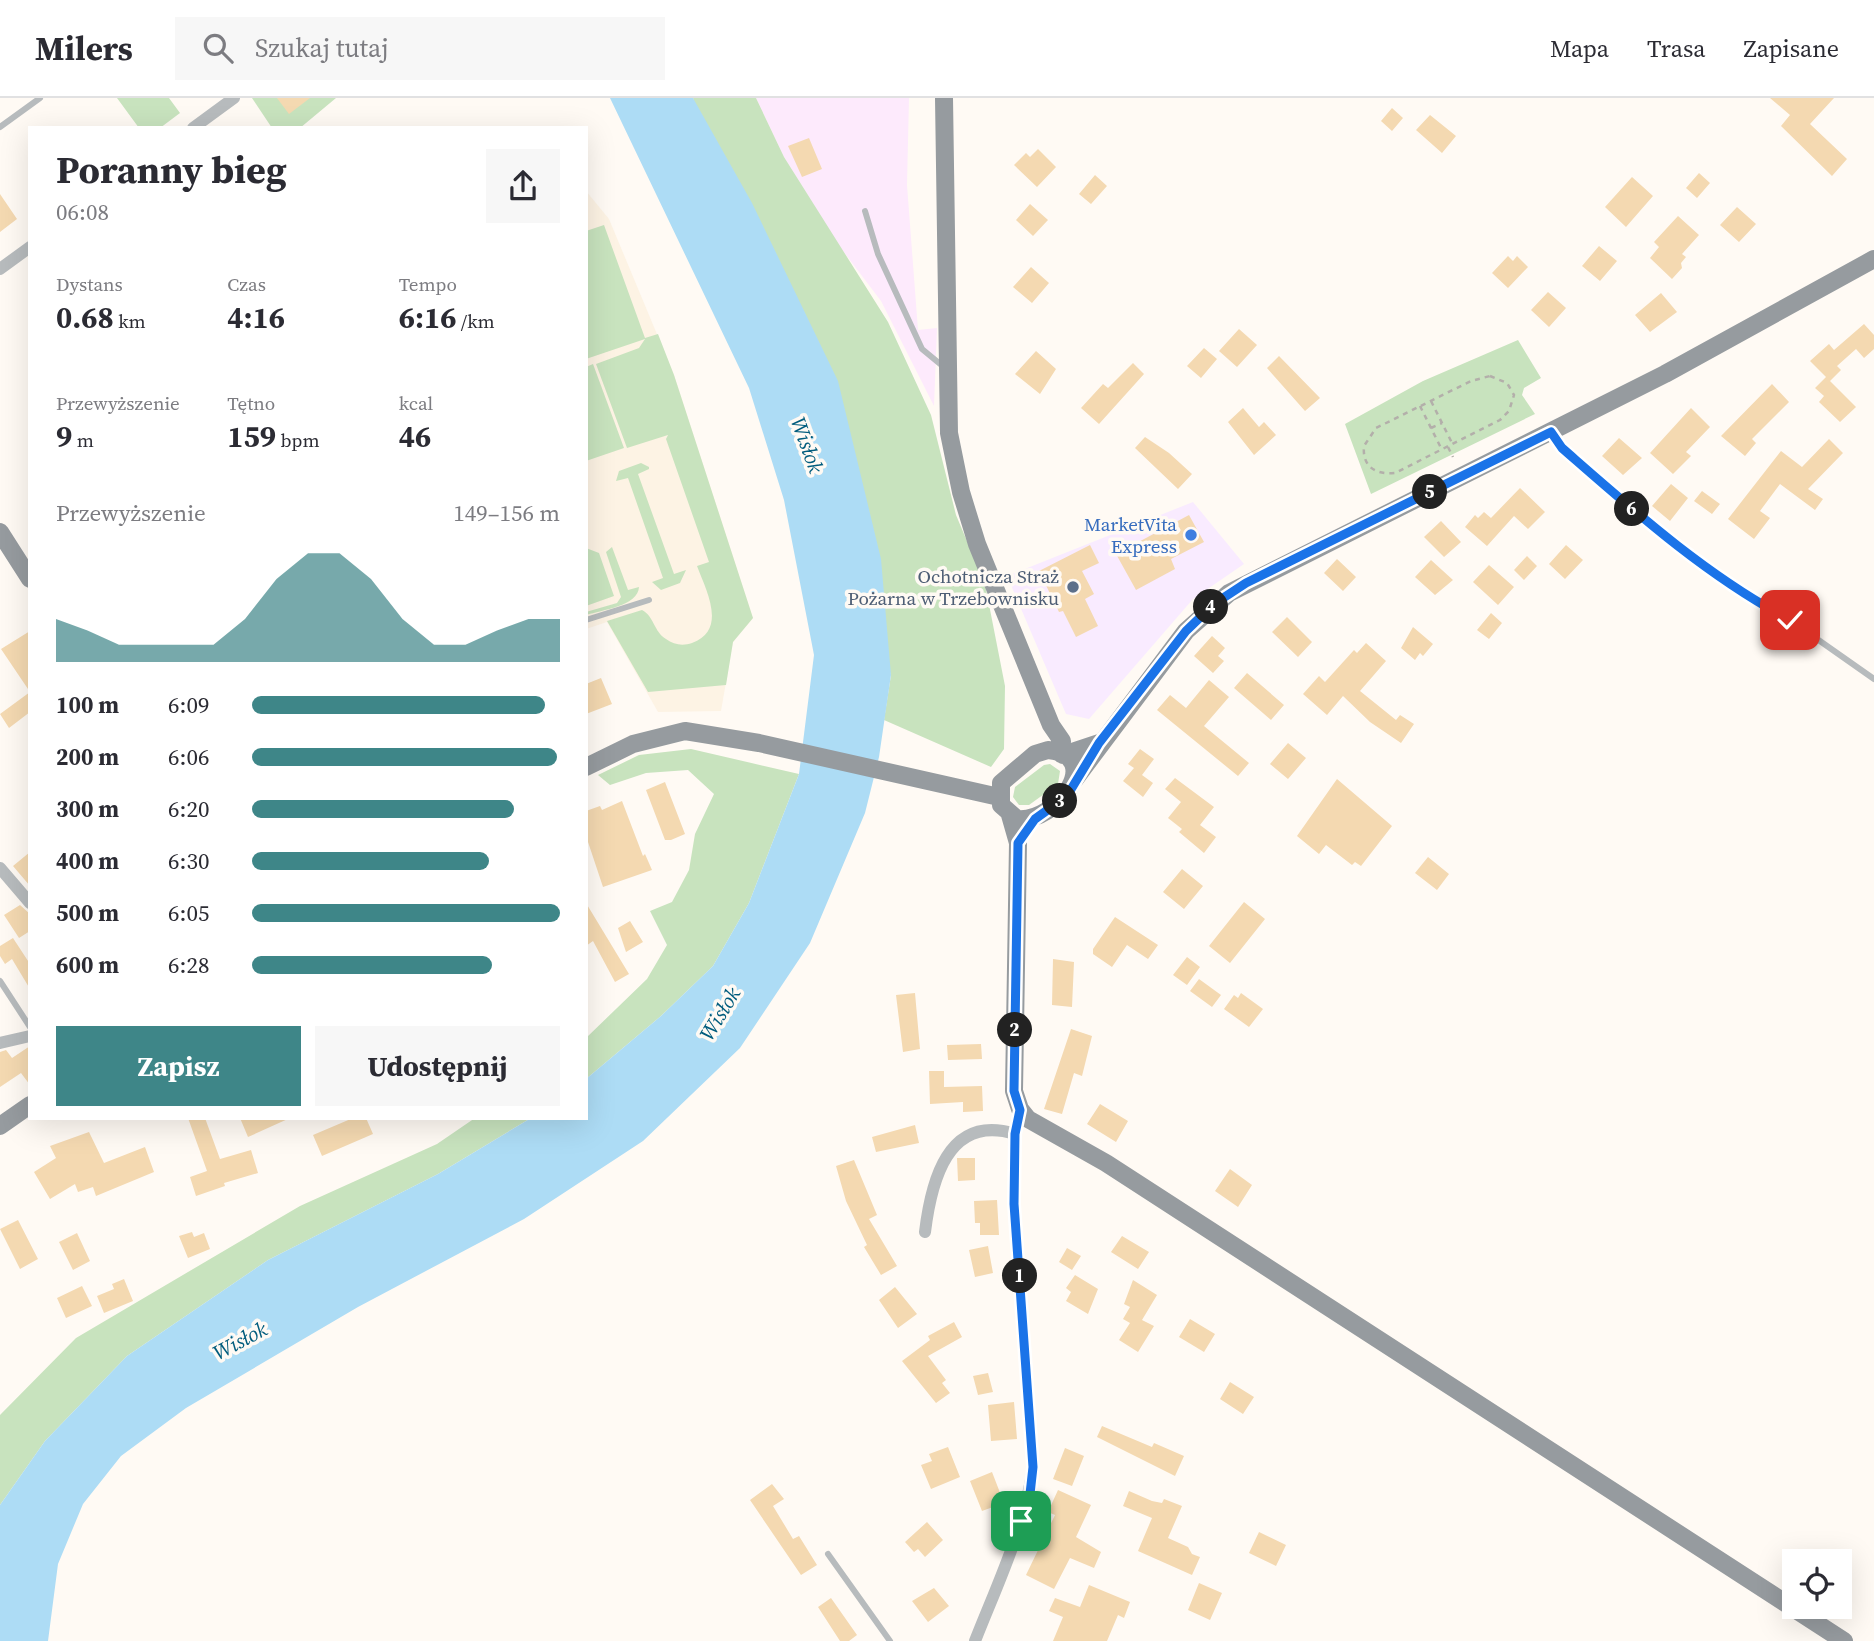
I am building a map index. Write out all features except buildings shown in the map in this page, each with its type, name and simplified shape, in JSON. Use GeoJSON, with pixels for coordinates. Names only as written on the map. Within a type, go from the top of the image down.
{"type":"FeatureCollection","features":[{"type":"Feature","properties":{"kind":"street"},"geometry":{"type":"LineString","coordinates":[[196,126],[233,98]]}},
{"type":"Feature","properties":{"kind":"street"},"geometry":{"type":"LineString","coordinates":[[944,98],[949,433],[961,492],[977,544],[1051,725],[1062,741],[1062,754],[1072,766],[1075,779]]}},
{"type":"Feature","properties":{"kind":"street"},"geometry":{"type":"LineString","coordinates":[[0,269],[28,248]]}},
{"type":"Feature","properties":{"kind":"street"},"geometry":{"type":"LineString","coordinates":[[1018,843],[1035,819],[1067,796],[1099,743],[1186,631],[1229,593],[1665,374],[1874,259]]}},
{"type":"Feature","properties":{"kind":"street"},"geometry":{"type":"LineString","coordinates":[[0,532],[28,576]]}},
{"type":"Feature","properties":{"kind":"street"},"geometry":{"type":"LineString","coordinates":[[975,1641],[1030,1494],[1033,1467],[1014,1204],[1015,1134],[1020,1110],[1014,1091],[1018,843],[1010,815],[999,797],[1001,783],[1006,776],[1040,752],[1051,725]]}},
{"type":"Feature","properties":{"kind":"street"},"geometry":{"type":"LineString","coordinates":[[588,766],[634,744],[668,733],[703,732],[999,797]]}},
{"type":"Feature","properties":{"kind":"street"},"geometry":{"type":"LineString","coordinates":[[1040,752],[1062,754],[1099,743]]}},
{"type":"Feature","properties":{"kind":"street"},"geometry":{"type":"LineString","coordinates":[[1010,815],[1017,819],[1035,819]]}},
{"type":"Feature","properties":{"kind":"street"},"geometry":{"type":"LineString","coordinates":[[0,868],[28,900]]}},
{"type":"Feature","properties":{"kind":"street"},"geometry":{"type":"LineString","coordinates":[[0,1043],[28,1036]]}},
{"type":"Feature","properties":{"kind":"street"},"geometry":{"type":"LineString","coordinates":[[0,1126],[28,1106]]}},
{"type":"Feature","properties":{"kind":"street"},"geometry":{"type":"LineString","coordinates":[[1020,1110],[1045,1130],[1106,1163],[1844,1641]]}},
{"type":"Feature","properties":{"kind":"street"},"geometry":{"type":"LineString","coordinates":[[925,1232],[936,1175],[950,1149],[976,1133],[1003,1131],[1015,1134]]}},
{"type":"Feature","properties":{"kind":"lane"},"geometry":{"type":"LineString","coordinates":[[0,127],[40,98]]}},
{"type":"Feature","properties":{"kind":"lane"},"geometry":{"type":"LineString","coordinates":[[865,211],[878,254],[922,349],[947,369]]}},
{"type":"Feature","properties":{"kind":"lane"},"geometry":{"type":"LineString","coordinates":[[1551,432],[1562,448],[1693,558],[1755,601],[1790,620],[1874,680]]}},
{"type":"Feature","properties":{"kind":"lane"},"geometry":{"type":"LineString","coordinates":[[588,619],[649,600]]}},
{"type":"Feature","properties":{"kind":"lane"},"geometry":{"type":"LineString","coordinates":[[0,981],[28,1024]]}},
{"type":"Feature","properties":{"kind":"lane"},"geometry":{"type":"LineString","coordinates":[[828,1554],[890,1641]]}},
{"type":"Feature","properties":{"kind":"path"},"geometry":{"type":"LineString","coordinates":[[1485,376],[1500,378],[1510,386],[1513,401],[1504,416],[1395,473],[1376,472],[1365,462],[1364,446],[1372,432],[1432,401],[1485,376]]}},
{"type":"Feature","properties":{"kind":"path"},"geometry":{"type":"LineString","coordinates":[[1432,401],[1453,445]]}},
{"type":"Feature","properties":{"kind":"path"},"geometry":{"type":"LineString","coordinates":[[1420,406],[1442,450]]}},
{"type":"Feature","properties":{"kind":"path"},"geometry":{"type":"LineString","coordinates":[[1431,429],[1442,423]]}},
{"type":"Feature","properties":{"kind":"path"},"geometry":{"type":"LineString","coordinates":[[1448,447],[1452,457]]}},
{"type":"Feature","properties":{"kind":"shaded area"},"geometry":{"type":"Polygon","coordinates":[[[756,98],[909,98],[907,185],[918,330],[937,328],[934,406],[881,301],[840,247],[784,157],[756,98]]]}},
{"type":"Feature","properties":{"kind":"shaded area"},"geometry":{"type":"Polygon","coordinates":[[[588,193],[609,219],[674,375],[753,618],[733,642],[721,711],[658,712],[607,622],[588,628],[588,193]]]}},
{"type":"Feature","properties":{"kind":"shaded area"},"geometry":{"type":"Polygon","coordinates":[[[1193,502],[1244,564],[1193,599],[1089,719],[1066,714],[1007,576],[1193,502]]]}},
{"type":"Feature","properties":{"kind":"green space"},"geometry":{"type":"Polygon","coordinates":[[[117,98],[169,98],[180,113],[163,126],[138,126],[117,98]]]}},
{"type":"Feature","properties":{"kind":"green space"},"geometry":{"type":"Polygon","coordinates":[[[252,98],[336,98],[302,126],[271,126],[252,98]]]}},
{"type":"Feature","properties":{"kind":"green space"},"geometry":{"type":"Polygon","coordinates":[[[693,98],[756,98],[784,157],[888,322],[931,415],[956,515],[985,584],[1005,686],[1004,749],[991,767],[884,720],[891,675],[693,98]]]}},
{"type":"Feature","properties":{"kind":"green space"},"geometry":{"type":"Polygon","coordinates":[[[604,225],[645,338],[658,334],[674,375],[753,618],[733,642],[726,685],[648,692],[607,621],[642,610],[662,636],[672,643],[682,645],[703,637],[712,619],[709,597],[697,566],[709,562],[666,439],[668,435],[627,448],[596,364],[639,348],[645,339],[588,358],[588,230],[604,225]]]}},
{"type":"Feature","properties":{"kind":"green space"},"geometry":{"type":"Polygon","coordinates":[[[1518,340],[1541,378],[1524,388],[1522,395],[1535,414],[1371,494],[1345,424],[1423,381],[1518,340]]]}},
{"type":"Feature","properties":{"kind":"green space"},"geometry":{"type":"Polygon","coordinates":[[[593,364],[624,448],[588,460],[588,366],[593,364]]]}},
{"type":"Feature","properties":{"kind":"green space"},"geometry":{"type":"Polygon","coordinates":[[[641,463],[649,467],[638,474],[674,574],[686,570],[680,583],[661,590],[652,582],[663,578],[628,478],[616,481],[619,471],[641,463]]]}},
{"type":"Feature","properties":{"kind":"green space"},"geometry":{"type":"Polygon","coordinates":[[[612,547],[628,590],[639,587],[633,599],[626,603],[588,614],[588,611],[617,603],[621,597],[606,552],[612,547]]]}},
{"type":"Feature","properties":{"kind":"green space"},"geometry":{"type":"Polygon","coordinates":[[[588,549],[599,553],[614,596],[588,605],[588,549]]]}},
{"type":"Feature","properties":{"kind":"green space"},"geometry":{"type":"Polygon","coordinates":[[[691,749],[799,774],[749,903],[713,966],[661,1016],[588,1077],[588,1036],[647,979],[667,945],[650,911],[672,902],[689,870],[695,834],[714,794],[688,770],[646,773],[610,785],[598,775],[639,755],[691,749]]]}},
{"type":"Feature","properties":{"kind":"green space"},"geometry":{"type":"Polygon","coordinates":[[[1050,764],[1060,771],[1058,784],[1029,805],[1019,805],[1013,797],[1015,787],[1044,765],[1050,764]]]}},
{"type":"Feature","properties":{"kind":"green space"},"geometry":{"type":"Polygon","coordinates":[[[472,1120],[528,1120],[438,1174],[268,1260],[127,1356],[45,1441],[0,1505],[0,1415],[76,1338],[300,1206],[437,1144],[472,1120]]]}},
{"type":"Feature","properties":{"kind":"water","name":"Wisłok"},"geometry":{"type":"Polygon","coordinates":[[[610,98],[693,98],[752,203],[838,381],[881,559],[891,675],[879,757],[865,813],[810,943],[740,1048],[643,1141],[524,1219],[358,1307],[186,1408],[121,1456],[83,1504],[58,1564],[48,1641],[0,1641],[0,1505],[45,1441],[127,1356],[268,1260],[438,1174],[528,1120],[588,1120],[588,1077],[661,1016],[713,966],[749,903],[799,774],[814,655],[784,500],[749,388],[610,98]]]}},
{"type":"Feature","properties":{"kind":"place","name":"MarketVita Express"},"geometry":{"type":"Point","coordinates":[1191,535]}},
{"type":"Feature","properties":{"kind":"place","name":"Ochotnicza Straż Pożarna w Trzebownisku"},"geometry":{"type":"Point","coordinates":[1073,587]}},
{"type":"Feature","properties":{"kind":"route"},"geometry":{"type":"LineString","coordinates":[[1021,1521],[1030,1494],[1033,1467],[1030,1386],[1014,1204],[1015,1134],[1020,1110],[1014,1091],[1018,843],[1035,819],[1067,796],[1099,743],[1186,631],[1214,604],[1246,583],[1551,432],[1562,448],[1693,558],[1755,601],[1790,620]]}}]}
